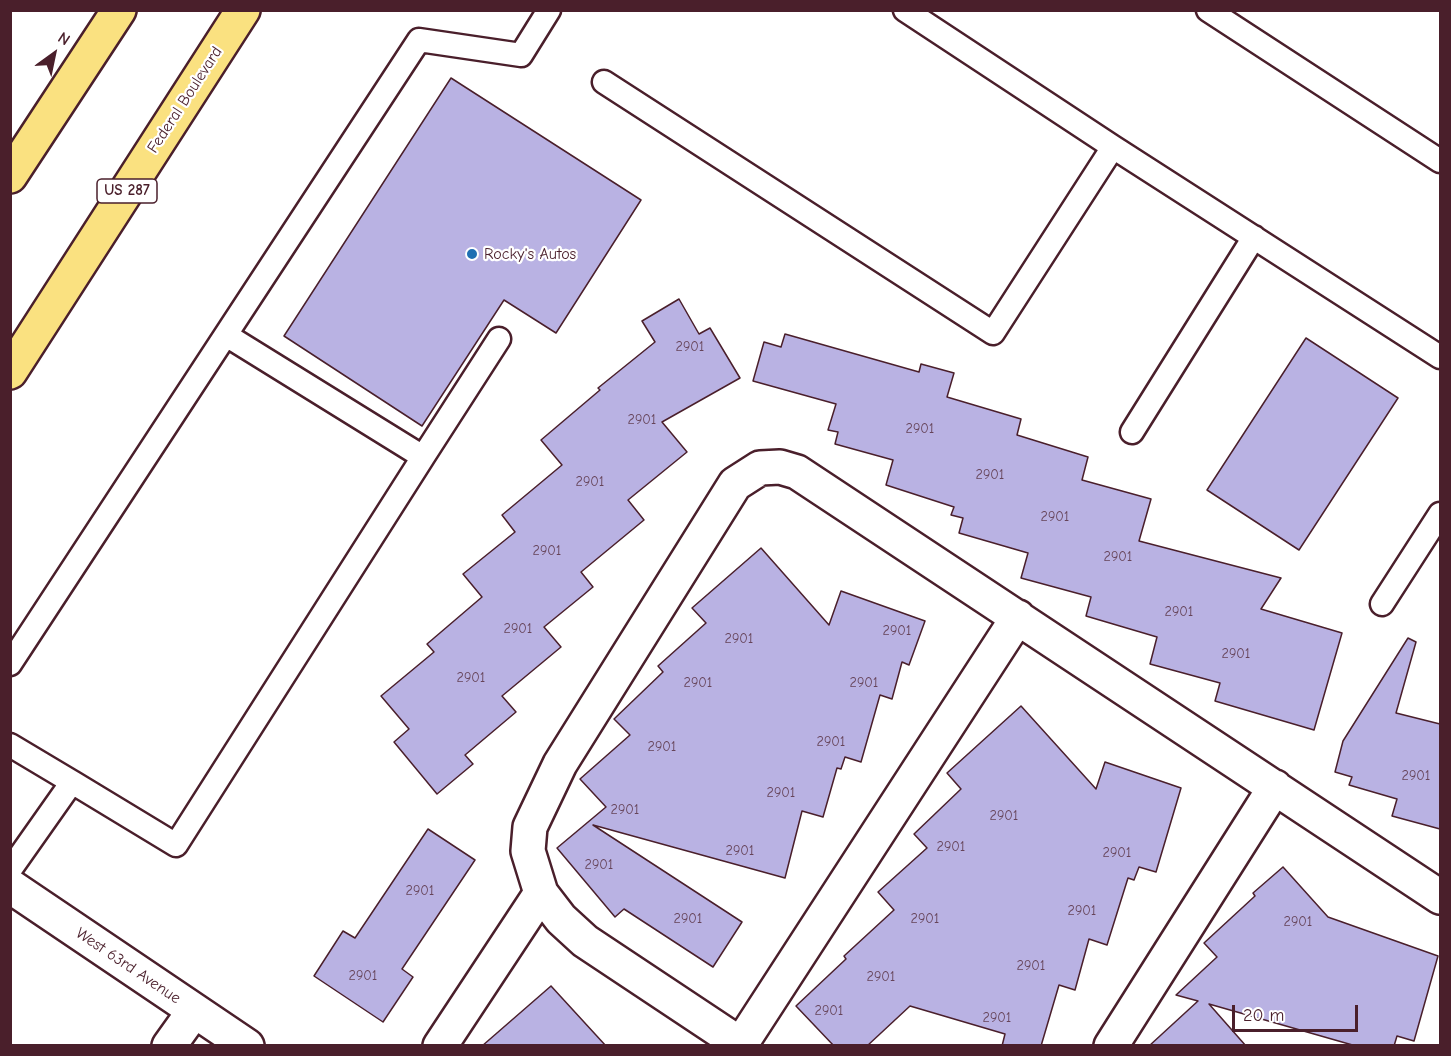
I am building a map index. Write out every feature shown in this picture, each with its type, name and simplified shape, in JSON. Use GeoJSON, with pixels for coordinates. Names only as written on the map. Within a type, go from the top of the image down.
{"type":"FeatureCollection","features":[{"type":"Feature","properties":{"kind":"main road"},"geometry":{"type":"LineString","coordinates":[[10,176],[119,10]]}},
{"type":"Feature","properties":{"kind":"main road","name":"Federal Boulevard"},"geometry":{"type":"LineString","coordinates":[[10,372],[243,10]]}},
{"type":"Feature","properties":{"kind":"street"},"geometry":{"type":"LineString","coordinates":[[1018,617],[742,1045],[585,941],[561,919],[542,893],[528,851],[530,827],[560,764],[735,484],[760,468],[780,467],[797,472],[1018,617],[1440,897]]}},
{"type":"Feature","properties":{"kind":"street"},"geometry":{"type":"LineString","coordinates":[[1111,1046],[1275,787]]}},
{"type":"Feature","properties":{"kind":"street","name":"West 63rd Avenue"},"geometry":{"type":"LineString","coordinates":[[10,886],[247,1046]]}},
{"type":"Feature","properties":{"kind":"street"},"geometry":{"type":"LineString","coordinates":[[440,1046],[542,893]]}},
{"type":"Feature","properties":{"kind":"street"},"geometry":{"type":"LineString","coordinates":[[170,1046],[194,1011]]}},
{"type":"Feature","properties":{"kind":"lane"},"geometry":{"type":"LineString","coordinates":[[10,664],[419,40],[521,55],[549,10]]}},
{"type":"Feature","properties":{"kind":"lane"},"geometry":{"type":"LineString","coordinates":[[905,10],[1440,357]]}},
{"type":"Feature","properties":{"kind":"lane"},"geometry":{"type":"LineString","coordinates":[[1208,10],[1440,161]]}},
{"type":"Feature","properties":{"kind":"lane"},"geometry":{"type":"LineString","coordinates":[[604,82],[993,333],[1113,147]]}},
{"type":"Feature","properties":{"kind":"lane"},"geometry":{"type":"LineString","coordinates":[[1132,432],[1254,237]]}},
{"type":"Feature","properties":{"kind":"lane"},"geometry":{"type":"LineString","coordinates":[[226,335],[423,457]]}},
{"type":"Feature","properties":{"kind":"lane"},"geometry":{"type":"LineString","coordinates":[[10,745],[176,845],[499,339]]}},
{"type":"Feature","properties":{"kind":"lane"},"geometry":{"type":"LineString","coordinates":[[1382,604],[1440,514]]}},
{"type":"Feature","properties":{"kind":"lane"},"geometry":{"type":"LineString","coordinates":[[10,870],[72,782]]}},
{"type":"Feature","properties":{"kind":"building","name":"Rocky's Autos"},"geometry":{"type":"Polygon","coordinates":[[[451,78],[641,200],[556,333],[504,300],[422,426],[284,336],[451,78]]]}},
{"type":"Feature","properties":{"kind":"building"},"geometry":{"type":"Polygon","coordinates":[[[679,299],[699,334],[710,328],[740,378],[662,422],[687,452],[628,500],[644,520],[581,572],[593,587],[544,627],[561,647],[502,696],[516,712],[465,755],[473,764],[437,794],[394,742],[409,729],[381,696],[434,652],[427,644],[482,597],[463,574],[515,532],[502,515],[562,465],[541,440],[600,390],[598,388],[655,342],[642,321],[679,299]]]}},
{"type":"Feature","properties":{"kind":"building"},"geometry":{"type":"Polygon","coordinates":[[[785,334],[919,372],[921,364],[954,373],[947,397],[1021,419],[1017,435],[1088,457],[1082,480],[1151,499],[1139,541],[1281,578],[1261,609],[1342,633],[1314,730],[1215,701],[1220,683],[1150,664],[1157,637],[1086,616],[1091,597],[1021,578],[1028,553],[959,533],[963,518],[951,515],[954,507],[886,485],[893,460],[835,444],[838,432],[828,430],[836,404],[753,381],[764,342],[781,347],[785,334]]]}},
{"type":"Feature","properties":{"kind":"building"},"geometry":{"type":"Polygon","coordinates":[[[1306,338],[1398,398],[1299,550],[1207,490],[1306,338]]]}},
{"type":"Feature","properties":{"kind":"building"},"geometry":{"type":"Polygon","coordinates":[[[761,548],[829,625],[841,591],[925,621],[909,665],[902,662],[892,699],[880,695],[861,762],[845,757],[841,769],[837,768],[823,817],[802,811],[785,878],[593,825],[742,922],[713,967],[624,909],[615,917],[557,848],[606,807],[580,779],[630,735],[614,719],[663,672],[658,666],[706,623],[692,608],[761,548]]]}},
{"type":"Feature","properties":{"kind":"building"},"geometry":{"type":"Polygon","coordinates":[[[1408,638],[1416,642],[1396,713],[1440,724],[1440,829],[1392,816],[1397,799],[1349,785],[1352,777],[1335,772],[1343,741],[1408,638]]]}},
{"type":"Feature","properties":{"kind":"building"},"geometry":{"type":"Polygon","coordinates":[[[1021,706],[1096,789],[1105,762],[1181,788],[1156,872],[1139,867],[1134,880],[1128,878],[1107,945],[1089,939],[1075,990],[1059,985],[1041,1046],[1002,1046],[1005,1034],[910,1006],[867,1046],[834,1046],[796,1006],[846,959],[844,956],[894,910],[878,892],[927,848],[914,834],[961,789],[947,773],[1021,706]]]}},
{"type":"Feature","properties":{"kind":"building"},"geometry":{"type":"Polygon","coordinates":[[[428,829],[475,860],[402,969],[413,977],[383,1022],[314,976],[343,931],[355,938],[428,829]]]}},
{"type":"Feature","properties":{"kind":"building"},"geometry":{"type":"Polygon","coordinates":[[[1283,867],[1328,917],[1438,956],[1414,1041],[1397,1036],[1394,1046],[1356,1046],[1209,1004],[1246,1046],[1149,1046],[1198,1001],[1176,995],[1217,957],[1204,943],[1255,896],[1253,893],[1283,867]]]}},
{"type":"Feature","properties":{"kind":"building"},"geometry":{"type":"Polygon","coordinates":[[[551,986],[606,1046],[482,1046],[551,986]]]}},
{"type":"Feature","properties":{"kind":"place","name":"Rocky's Autos"},"geometry":{"type":"Point","coordinates":[472,254]}}]}
